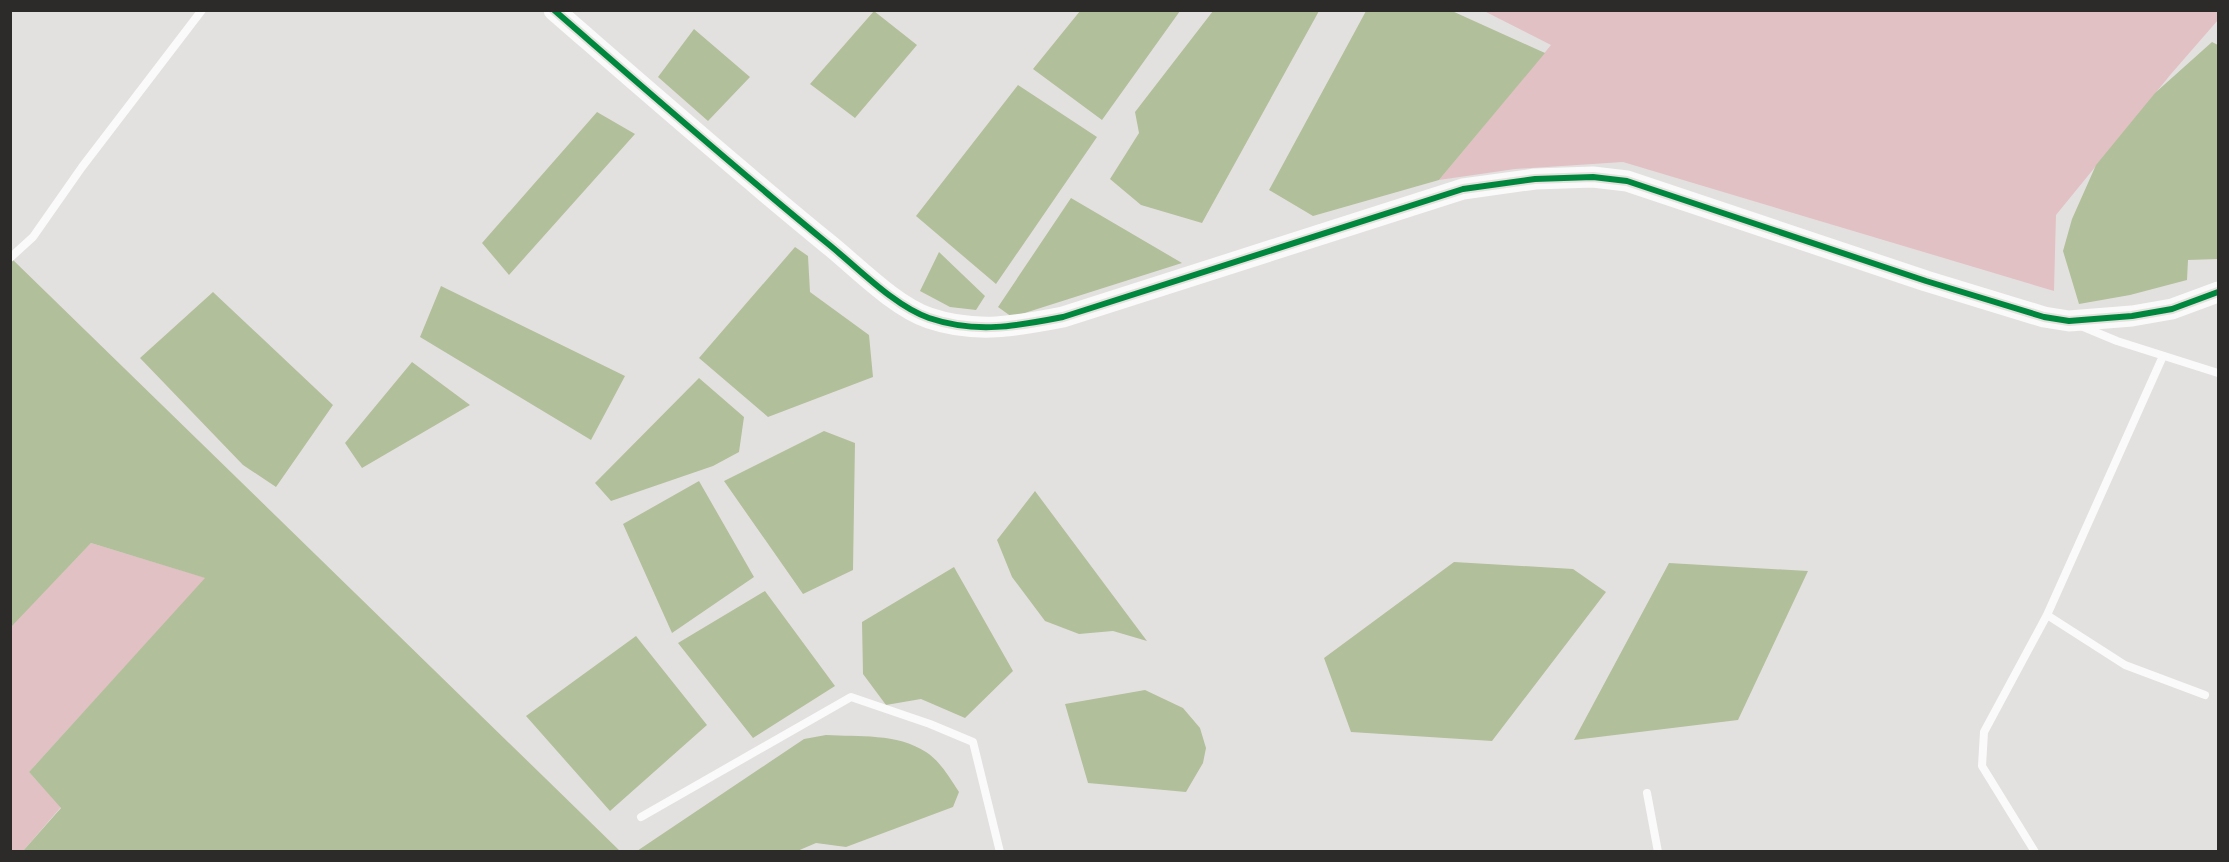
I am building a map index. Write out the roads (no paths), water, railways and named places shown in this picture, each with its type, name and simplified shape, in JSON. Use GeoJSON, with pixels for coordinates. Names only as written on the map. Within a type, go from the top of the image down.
{"type":"FeatureCollection","features":[{"type":"Feature","properties":{"kind":"street"},"geometry":{"type":"LineString","coordinates":[[554,10],[786,210],[904,306],[928,317],[959,326],[1011,327],[1063,316],[1463,189],[1535,179],[1593,177],[1627,181],[2044,317],[2069,321],[2132,316],[2172,309],[2218,292]]}},
{"type":"Feature","properties":{"kind":"lane"},"geometry":{"type":"LineString","coordinates":[[10,258],[33,237],[82,167],[202,10]]}},
{"type":"Feature","properties":{"kind":"lane"},"geometry":{"type":"LineString","coordinates":[[2069,321],[2117,341],[2218,373]]}},
{"type":"Feature","properties":{"kind":"lane"},"geometry":{"type":"LineString","coordinates":[[2035,852],[1982,766],[1984,732],[2047,615],[2163,356]]}},
{"type":"Feature","properties":{"kind":"lane"},"geometry":{"type":"LineString","coordinates":[[2047,615],[2125,665],[2205,695]]}},
{"type":"Feature","properties":{"kind":"lane"},"geometry":{"type":"LineString","coordinates":[[641,817],[851,697],[930,724],[973,742],[1000,852]]}},
{"type":"Feature","properties":{"kind":"lane"},"geometry":{"type":"LineString","coordinates":[[1647,793],[1658,852]]}}]}
